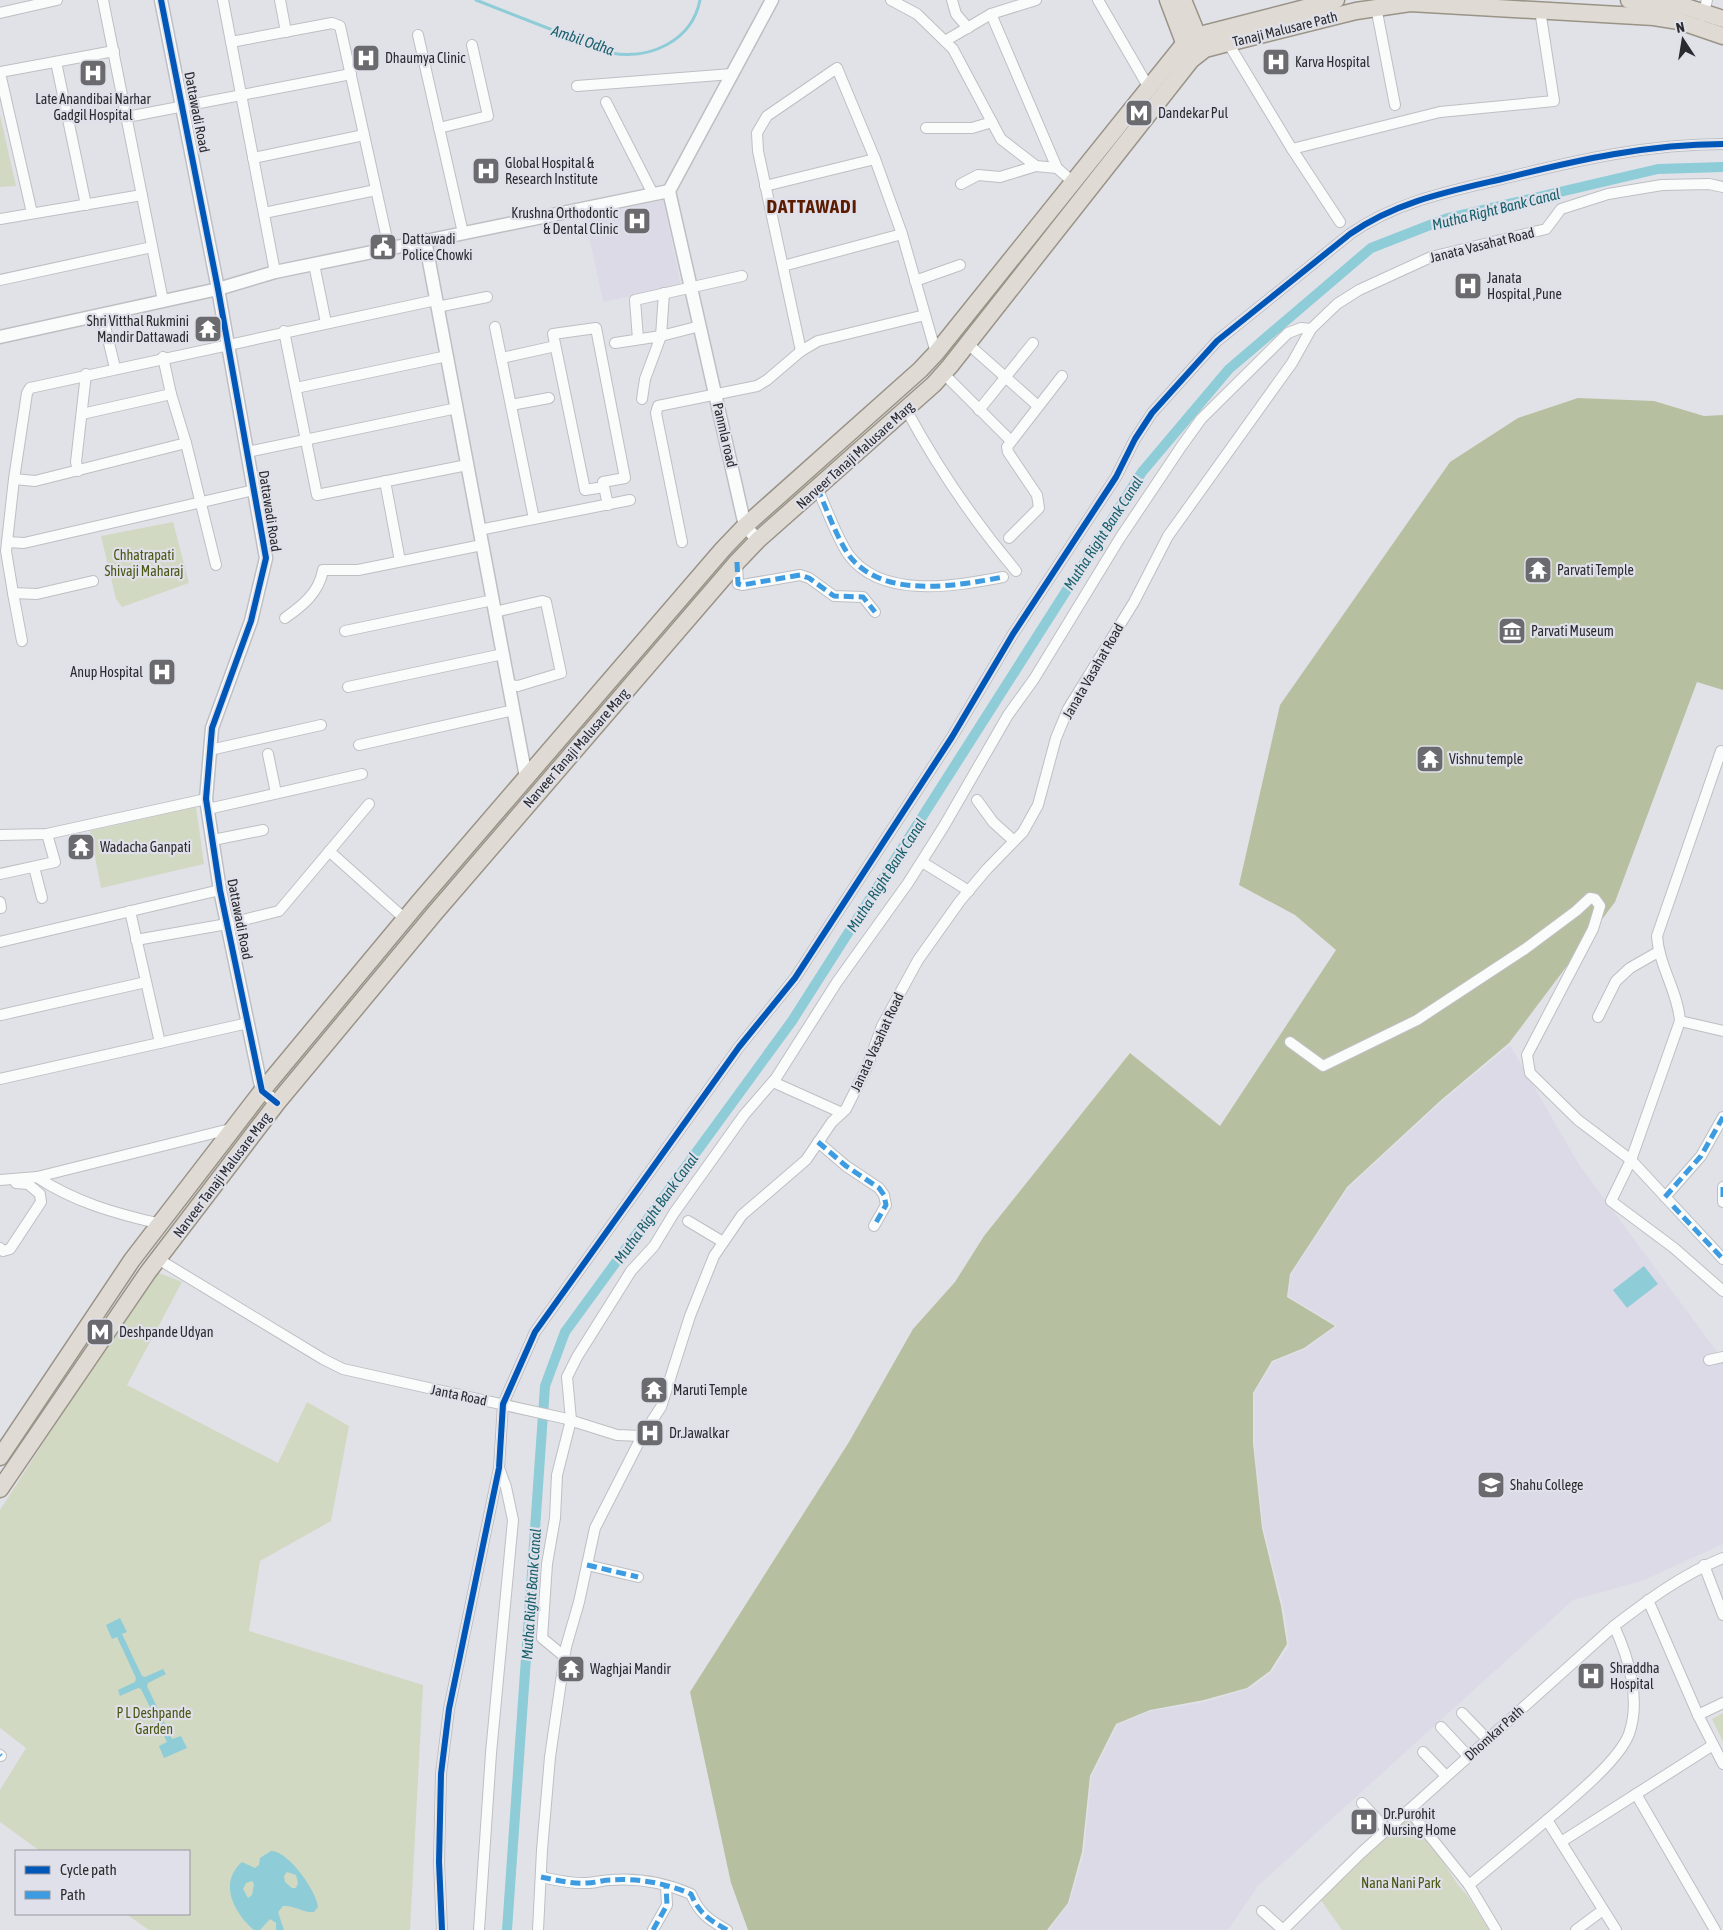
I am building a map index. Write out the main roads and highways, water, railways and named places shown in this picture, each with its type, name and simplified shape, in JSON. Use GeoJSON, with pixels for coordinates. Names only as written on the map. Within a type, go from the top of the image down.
{"type":"FeatureCollection","features":[{"type":"Feature","properties":{"kind":"main road"},"geometry":{"type":"LineString","coordinates":[[1168,0],[1196,48]]}},
{"type":"Feature","properties":{"kind":"main road"},"geometry":{"type":"LineString","coordinates":[[1183,0],[1196,48]]}},
{"type":"Feature","properties":{"kind":"main road","name":"Tanaji Malusare Path"},"geometry":{"type":"LineString","coordinates":[[1629,0],[1683,6],[1723,19]]}},
{"type":"Feature","properties":{"kind":"main road","name":"Tanaji Malusare Path"},"geometry":{"type":"LineString","coordinates":[[1196,48],[1331,6],[1376,7],[1432,2],[1654,17],[1704,13]]}},
{"type":"Feature","properties":{"kind":"main road","name":"Tanaji Malusare Path"},"geometry":{"type":"LineString","coordinates":[[1196,48],[1228,43],[1331,6]]}},
{"type":"Feature","properties":{"kind":"main road","name":"Tanaji Malusare Path"},"geometry":{"type":"LineString","coordinates":[[1704,13],[1723,36]]}},
{"type":"Feature","properties":{"kind":"main road","name":"Narveer Tanaji Malusare Marg"},"geometry":{"type":"LineString","coordinates":[[0,1457],[132,1260],[162,1224],[262,1091],[405,919],[723,549],[745,526],[920,370],[936,353],[1149,88],[1196,48]]}},
{"type":"Feature","properties":{"kind":"main road","name":"Narveer Tanaji Malusare Marg"},"geometry":{"type":"LineString","coordinates":[[0,1489],[158,1259],[277,1103],[434,914],[737,562],[758,540],[906,409],[943,373],[968,344],[1196,48]]}},
{"type":"Feature","properties":{"kind":"main road"},"geometry":{"type":"LineString","coordinates":[[1062,195],[1076,205]]}},
{"type":"Feature","properties":{"kind":"water"},"geometry":{"type":"Polygon","coordinates":[[[1644,1266],[1658,1284],[1627,1308],[1613,1290],[1644,1266]]]}},
{"type":"Feature","properties":{"kind":"water"},"geometry":{"type":"Polygon","coordinates":[[[120,1618],[127,1632],[122,1634],[142,1676],[145,1677],[163,1669],[166,1674],[148,1683],[147,1686],[172,1739],[181,1736],[187,1748],[164,1758],[159,1746],[167,1742],[141,1689],[138,1688],[120,1696],[118,1690],[135,1682],[136,1678],[117,1637],[112,1639],[106,1625],[120,1618]]]}},
{"type":"Feature","properties":{"kind":"water"},"geometry":{"type":"Polygon","coordinates":[[[271,1851],[285,1857],[293,1864],[313,1892],[318,1907],[314,1912],[283,1906],[278,1912],[284,1930],[276,1930],[276,1923],[270,1919],[260,1930],[254,1930],[247,1923],[235,1907],[230,1888],[231,1879],[235,1870],[242,1862],[255,1868],[259,1865],[260,1858],[271,1851]],[[287,1872],[284,1876],[285,1882],[292,1888],[296,1888],[298,1883],[296,1875],[287,1872]],[[252,1881],[246,1883],[243,1889],[248,1898],[252,1895],[254,1884],[252,1881]]]}},
{"type":"Feature","properties":{"kind":"waterway","name":"Ambil Odha"},"geometry":{"type":"LineString","coordinates":[[476,0],[600,50],[626,54],[654,50],[679,37],[688,27],[700,0]]}},
{"type":"Feature","properties":{"kind":"waterway","name":"Mutha Right Bank Canal"},"geometry":{"type":"LineString","coordinates":[[507,1930],[545,1386],[565,1332],[792,1021],[1142,472],[1229,369],[1371,248],[1448,218],[1658,169],[1723,167]]}},
{"type":"Feature","properties":{"kind":"place","name":"Dhaumya Clinic"},"geometry":{"type":"Point","coordinates":[366,58]}},
{"type":"Feature","properties":{"kind":"place","name":"Karva Hospital"},"geometry":{"type":"Point","coordinates":[1276,62]}},
{"type":"Feature","properties":{"kind":"place","name":"Late Anandibai Narhar Gadgil Hospital"},"geometry":{"type":"Point","coordinates":[93,73]}},
{"type":"Feature","properties":{"kind":"place","name":"Dandekar Pul"},"geometry":{"type":"Point","coordinates":[1139,113]}},
{"type":"Feature","properties":{"kind":"place","name":"Global Hospital & Research Institute"},"geometry":{"type":"Point","coordinates":[486,171]}},
{"type":"Feature","properties":{"kind":"place","name":"Krushna Orthodontic & Dental Clinic"},"geometry":{"type":"Point","coordinates":[637,221]}},
{"type":"Feature","properties":{"kind":"place","name":"Dattawadi Police Chowki"},"geometry":{"type":"Point","coordinates":[383,247]}},
{"type":"Feature","properties":{"kind":"place","name":"Janata Hospital ,Pune"},"geometry":{"type":"Point","coordinates":[1468,286]}},
{"type":"Feature","properties":{"kind":"place","name":"Shri Vitthal Rukmini Mandir Dattawadi"},"geometry":{"type":"Point","coordinates":[208,329]}},
{"type":"Feature","properties":{"kind":"place","name":"Parvati Temple"},"geometry":{"type":"Point","coordinates":[1538,570]}},
{"type":"Feature","properties":{"kind":"place","name":"Parvati Museum"},"geometry":{"type":"Point","coordinates":[1512,631]}},
{"type":"Feature","properties":{"kind":"place","name":"Anup Hospital"},"geometry":{"type":"Point","coordinates":[162,672]}},
{"type":"Feature","properties":{"kind":"place","name":"Vishnu temple"},"geometry":{"type":"Point","coordinates":[1430,759]}},
{"type":"Feature","properties":{"kind":"place","name":"Wadacha Ganpati"},"geometry":{"type":"Point","coordinates":[81,847]}},
{"type":"Feature","properties":{"kind":"place","name":"Deshpande Udyan"},"geometry":{"type":"Point","coordinates":[100,1332]}},
{"type":"Feature","properties":{"kind":"place","name":"Maruti Temple"},"geometry":{"type":"Point","coordinates":[654,1390]}},
{"type":"Feature","properties":{"kind":"place","name":"Dr.Jawalkar"},"geometry":{"type":"Point","coordinates":[650,1433]}},
{"type":"Feature","properties":{"kind":"place","name":"Shahu College"},"geometry":{"type":"Point","coordinates":[1491,1485]}},
{"type":"Feature","properties":{"kind":"place","name":"Waghjai Mandir"},"geometry":{"type":"Point","coordinates":[571,1669]}},
{"type":"Feature","properties":{"kind":"place","name":"Shraddha Hospital"},"geometry":{"type":"Point","coordinates":[1591,1676]}},
{"type":"Feature","properties":{"kind":"place","name":"Dr.Purohit Nursing Home"},"geometry":{"type":"Point","coordinates":[1364,1822]}},
{"type":"Feature","properties":{"kind":"district","name":"DATTAWADI"},"geometry":{"type":"Point","coordinates":[812,206]}},
{"type":"Feature","properties":{"kind":"park label","name":"Chhatrapati Shivaji Maharaj"},"geometry":{"type":"Point","coordinates":[144,564]}},
{"type":"Feature","properties":{"kind":"park label","name":"P L Deshpande Garden"},"geometry":{"type":"Point","coordinates":[154,1722]}},
{"type":"Feature","properties":{"kind":"park label","name":"Nana Nani Park"},"geometry":{"type":"Point","coordinates":[1401,1883]}}]}
